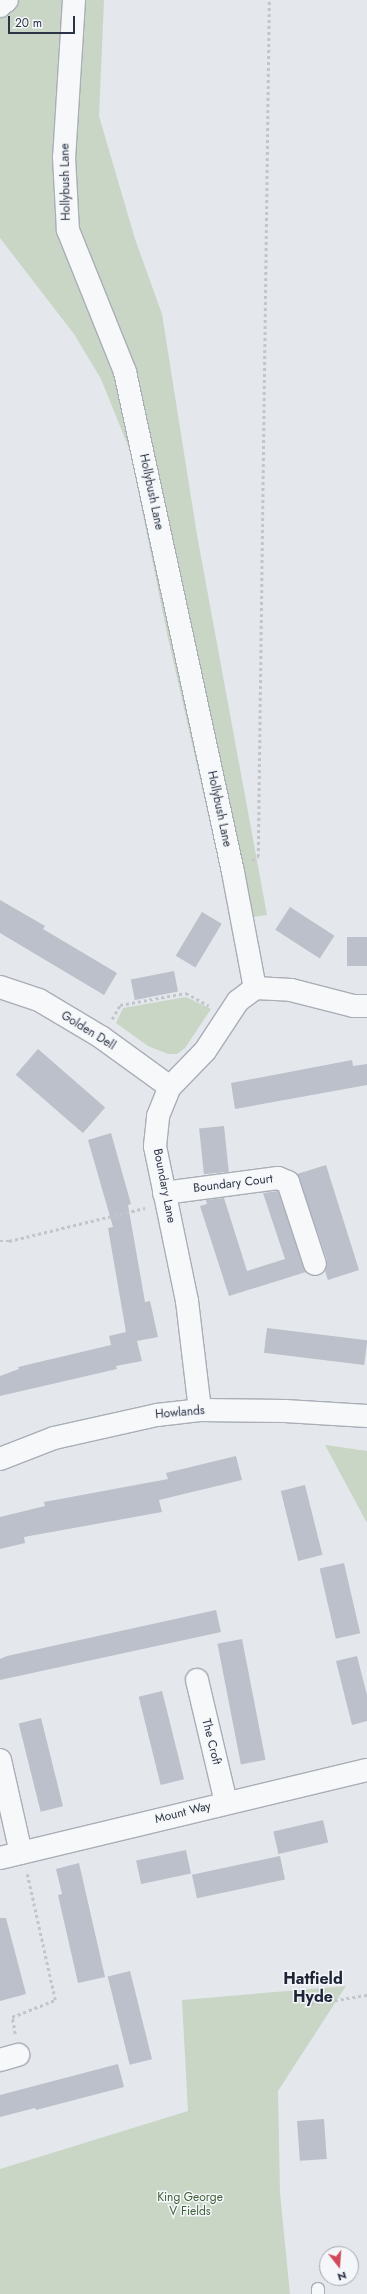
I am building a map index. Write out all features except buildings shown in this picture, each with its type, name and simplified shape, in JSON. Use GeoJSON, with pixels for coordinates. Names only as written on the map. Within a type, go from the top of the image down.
{"type":"FeatureCollection","features":[{"type":"Feature","properties":{"kind":"street"},"geometry":{"type":"LineString","coordinates":[[0,6],[7,0]]}},
{"type":"Feature","properties":{"kind":"street","name":"Hollybush Lane"},"geometry":{"type":"LineString","coordinates":[[74,0],[64,157],[68,230],[125,372],[233,872],[255,988]]}},
{"type":"Feature","properties":{"kind":"street","name":"Golden Dell"},"geometry":{"type":"LineString","coordinates":[[0,987],[39,1000],[101,1037],[170,1087]]}},
{"type":"Feature","properties":{"kind":"street"},"geometry":{"type":"LineString","coordinates":[[255,988],[292,990],[354,1006],[367,1006]]}},
{"type":"Feature","properties":{"kind":"street","name":"Boundary Lane"},"geometry":{"type":"LineString","coordinates":[[200,1410],[187,1301],[155,1146],[158,1116],[170,1087],[205,1051],[238,1001],[255,988]]}},
{"type":"Feature","properties":{"kind":"street","name":"Boundary Court"},"geometry":{"type":"LineString","coordinates":[[165,1198],[278,1178],[288,1182],[315,1264]]}},
{"type":"Feature","properties":{"kind":"street","name":"Howlands"},"geometry":{"type":"LineString","coordinates":[[0,1459],[54,1438],[92,1427],[157,1414],[200,1410],[292,1411],[367,1416]]}},
{"type":"Feature","properties":{"kind":"street","name":"The Croft"},"geometry":{"type":"LineString","coordinates":[[197,1680],[226,1803]]}},
{"type":"Feature","properties":{"kind":"street"},"geometry":{"type":"LineString","coordinates":[[0,1760],[21,1853]]}},
{"type":"Feature","properties":{"kind":"street","name":"Mount Way"},"geometry":{"type":"LineString","coordinates":[[0,1858],[367,1770]]}},
{"type":"Feature","properties":{"kind":"path"},"geometry":{"type":"LineString","coordinates":[[233,872],[258,857],[269,0]]}},
{"type":"Feature","properties":{"kind":"path"},"geometry":{"type":"LineString","coordinates":[[101,1037],[120,1005],[186,993],[228,1016]]}},
{"type":"Feature","properties":{"kind":"path"},"geometry":{"type":"LineString","coordinates":[[0,1241],[9,1241],[165,1198]]}},
{"type":"Feature","properties":{"kind":"path"},"geometry":{"type":"LineString","coordinates":[[9,2057],[12,2017],[56,2000],[21,1853]]}},
{"type":"Feature","properties":{"kind":"path"},"geometry":{"type":"LineString","coordinates":[[305,2005],[367,1995]]}},
{"type":"Feature","properties":{"kind":"green space"},"geometry":{"type":"Polygon","coordinates":[[[0,0],[104,0],[99,116],[135,239],[162,314],[197,535],[267,915],[232,920],[168,638],[130,451],[101,379],[74,334],[0,238],[0,0]]]}},
{"type":"Feature","properties":{"kind":"green space"},"geometry":{"type":"Polygon","coordinates":[[[186,997],[211,1009],[185,1048],[177,1054],[168,1054],[148,1046],[116,1023],[123,1008],[186,997]]]}},
{"type":"Feature","properties":{"kind":"green space"},"geometry":{"type":"Polygon","coordinates":[[[325,1445],[367,1451],[367,1523],[325,1445]]]}},
{"type":"Feature","properties":{"kind":"green space","name":"King George V Fields"},"geometry":{"type":"Polygon","coordinates":[[[346,1986],[278,2091],[280,2193],[290,2294],[0,2294],[0,2169],[188,2111],[182,2000],[346,1986]]]}},
{"type":"Feature","properties":{"kind":"district","name":"Hatfield Hyde"},"geometry":{"type":"Point","coordinates":[313,1988]}}]}
